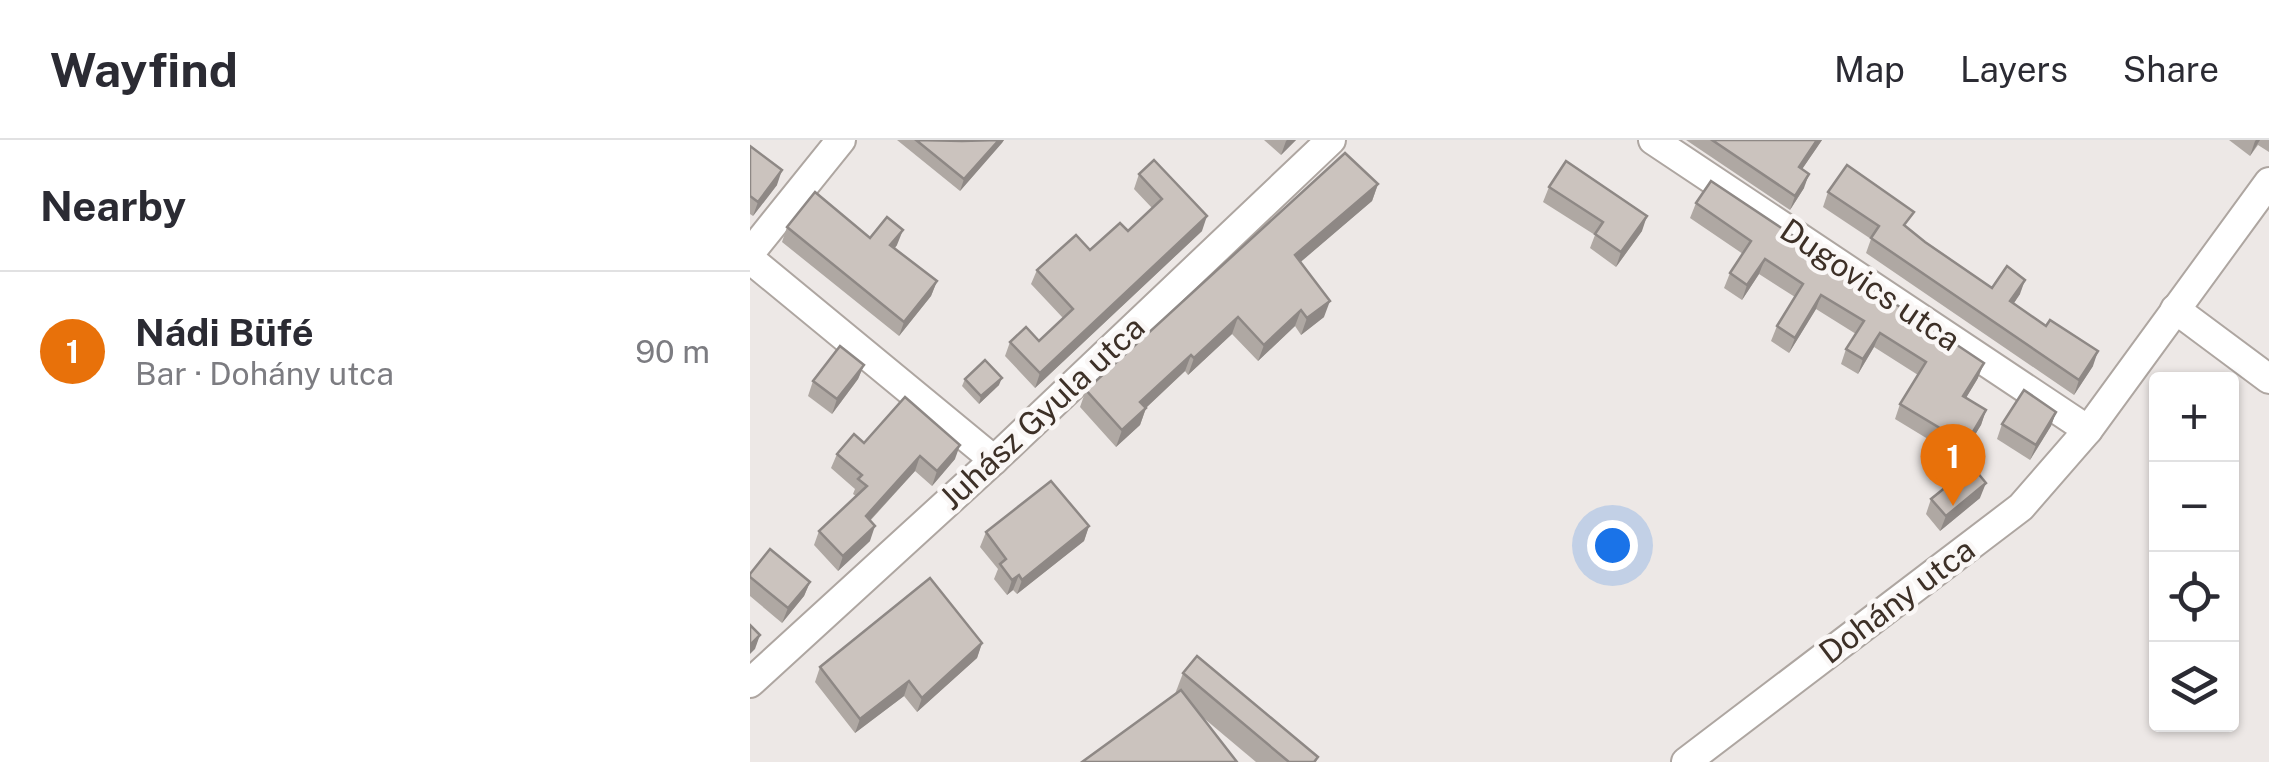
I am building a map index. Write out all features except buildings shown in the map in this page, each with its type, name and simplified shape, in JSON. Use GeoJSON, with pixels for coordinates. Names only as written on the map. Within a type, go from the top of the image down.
{"type":"FeatureCollection","features":[{"type":"Feature","properties":{"kind":"street"},"geometry":{"type":"LineString","coordinates":[[841,140],[750,256],[994,460]]}},
{"type":"Feature","properties":{"kind":"street","name":"Juhász Gyula utca"},"geometry":{"type":"LineString","coordinates":[[750,683],[994,460],[1331,140]]}},
{"type":"Feature","properties":{"kind":"street","name":"Dugovics utca"},"geometry":{"type":"LineString","coordinates":[[1652,140],[2088,430]]}},
{"type":"Feature","properties":{"kind":"street","name":"Dohány utca"},"geometry":{"type":"LineString","coordinates":[[1686,762],[2021,506],[2088,430],[2269,182]]}},
{"type":"Feature","properties":{"kind":"street"},"geometry":{"type":"LineString","coordinates":[[2176,310],[2269,379]]}},
{"type":"Feature","properties":{"kind":"place","name":"Nádi Büfé"},"geometry":{"type":"Point","coordinates":[1953,506]}}]}
